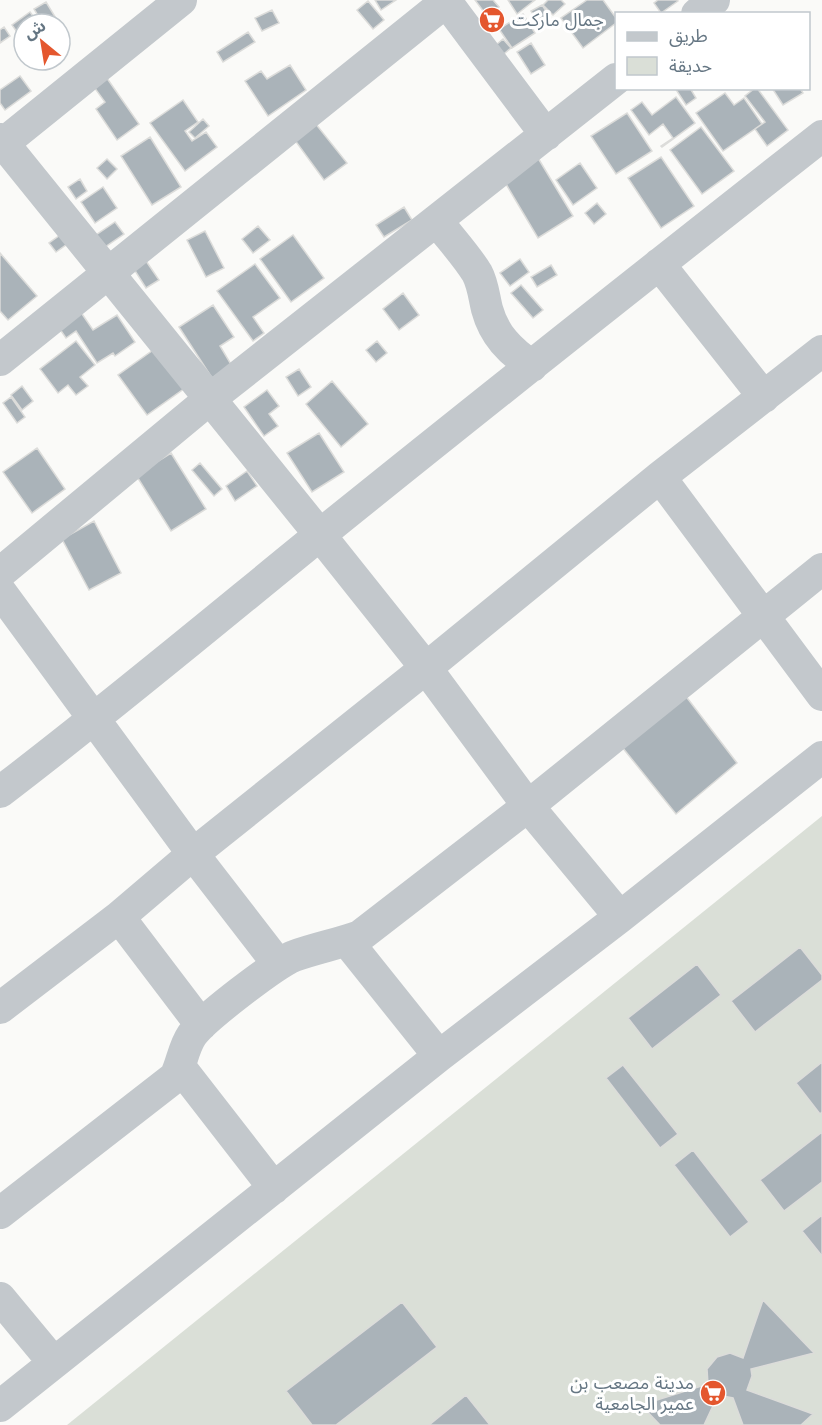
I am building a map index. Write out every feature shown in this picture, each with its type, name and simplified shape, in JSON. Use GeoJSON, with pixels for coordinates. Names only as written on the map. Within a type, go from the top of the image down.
{"type":"FeatureCollection","features":[{"type":"Feature","properties":{"kind":"street"},"geometry":{"type":"LineString","coordinates":[[181,0],[1,143],[211,398],[426,668],[528,806],[620,917]]}},
{"type":"Feature","properties":{"kind":"street"},"geometry":{"type":"LineString","coordinates":[[0,360],[446,0],[546,135]]}},
{"type":"Feature","properties":{"kind":"street"},"geometry":{"type":"LineString","coordinates":[[699,12],[714,0]]}},
{"type":"Feature","properties":{"kind":"street"},"geometry":{"type":"LineString","coordinates":[[0,573],[211,398],[615,80]]}},
{"type":"Feature","properties":{"kind":"street"},"geometry":{"type":"LineString","coordinates":[[0,792],[94,720],[320,535],[822,136]]}},
{"type":"Feature","properties":{"kind":"street"},"geometry":{"type":"LineString","coordinates":[[437,221],[477,272],[497,333],[506,345],[532,366]]}},
{"type":"Feature","properties":{"kind":"street"},"geometry":{"type":"LineString","coordinates":[[659,264],[764,398]]}},
{"type":"Feature","properties":{"kind":"street"},"geometry":{"type":"LineString","coordinates":[[0,1008],[119,917],[193,854],[660,477],[822,351]]}},
{"type":"Feature","properties":{"kind":"street"},"geometry":{"type":"LineString","coordinates":[[660,477],[822,695]]}},
{"type":"Feature","properties":{"kind":"street"},"geometry":{"type":"LineString","coordinates":[[0,1213],[175,1077],[186,1044],[201,1025],[278,964],[318,947],[360,936],[528,806],[822,569]]}},
{"type":"Feature","properties":{"kind":"street"},"geometry":{"type":"LineString","coordinates":[[0,591],[193,854],[278,964]]}},
{"type":"Feature","properties":{"kind":"street"},"geometry":{"type":"LineString","coordinates":[[0,1406],[439,1056],[620,917],[822,757]]}},
{"type":"Feature","properties":{"kind":"street"},"geometry":{"type":"LineString","coordinates":[[119,917],[201,1025]]}},
{"type":"Feature","properties":{"kind":"street"},"geometry":{"type":"LineString","coordinates":[[347,941],[439,1056]]}},
{"type":"Feature","properties":{"kind":"street"},"geometry":{"type":"LineString","coordinates":[[180,1067],[274,1188]]}},
{"type":"Feature","properties":{"kind":"street"},"geometry":{"type":"LineString","coordinates":[[0,1298],[54,1363]]}},
{"type":"Feature","properties":{"kind":"green space"},"geometry":{"type":"Polygon","coordinates":[[[822,816],[822,1425],[67,1425],[822,816]]]}},
{"type":"Feature","properties":{"kind":"building"},"geometry":{"type":"Polygon","coordinates":[[[375,0],[396,0],[381,10],[375,0]]]}},
{"type":"Feature","properties":{"kind":"building"},"geometry":{"type":"Polygon","coordinates":[[[475,0],[493,0],[499,7],[487,16],[475,0]]]}},
{"type":"Feature","properties":{"kind":"building"},"geometry":{"type":"Polygon","coordinates":[[[508,0],[535,0],[517,14],[508,0]]]}},
{"type":"Feature","properties":{"kind":"building"},"geometry":{"type":"Polygon","coordinates":[[[548,0],[561,0],[565,4],[553,15],[543,5],[548,0]]]}},
{"type":"Feature","properties":{"kind":"building"},"geometry":{"type":"Polygon","coordinates":[[[587,0],[603,0],[615,17],[615,24],[583,48],[561,18],[587,0]]]}},
{"type":"Feature","properties":{"kind":"building"},"geometry":{"type":"Polygon","coordinates":[[[658,0],[678,1],[662,12],[654,3],[658,0]]]}},
{"type":"Feature","properties":{"kind":"building"},"geometry":{"type":"Polygon","coordinates":[[[368,1],[384,20],[373,29],[357,10],[368,1]]]}},
{"type":"Feature","properties":{"kind":"building"},"geometry":{"type":"Polygon","coordinates":[[[46,2],[52,12],[36,12],[34,9],[46,2]]]}},
{"type":"Feature","properties":{"kind":"building"},"geometry":{"type":"Polygon","coordinates":[[[542,5],[549,15],[538,22],[531,11],[542,5]]]}},
{"type":"Feature","properties":{"kind":"building"},"geometry":{"type":"Polygon","coordinates":[[[272,10],[279,23],[262,31],[255,18],[272,10]]]}},
{"type":"Feature","properties":{"kind":"building"},"geometry":{"type":"Polygon","coordinates":[[[523,14],[535,33],[512,48],[499,29],[523,14]]]}},
{"type":"Feature","properties":{"kind":"building"},"geometry":{"type":"Polygon","coordinates":[[[4,27],[10,36],[0,43],[0,30],[4,27]]]}},
{"type":"Feature","properties":{"kind":"building"},"geometry":{"type":"Polygon","coordinates":[[[248,32],[255,42],[223,62],[217,52],[248,32]]]}},
{"type":"Feature","properties":{"kind":"building"},"geometry":{"type":"Polygon","coordinates":[[[503,39],[511,48],[498,59],[490,50],[503,39]]]}},
{"type":"Feature","properties":{"kind":"building"},"geometry":{"type":"Polygon","coordinates":[[[531,43],[545,65],[531,74],[517,52],[531,43]]]}},
{"type":"Feature","properties":{"kind":"building"},"geometry":{"type":"Polygon","coordinates":[[[290,65],[306,90],[268,116],[245,81],[261,71],[267,79],[290,65]]]}},
{"type":"Feature","properties":{"kind":"building"},"geometry":{"type":"Polygon","coordinates":[[[104,74],[139,124],[117,140],[96,109],[105,102],[91,83],[104,74]]]}},
{"type":"Feature","properties":{"kind":"building"},"geometry":{"type":"Polygon","coordinates":[[[20,76],[31,91],[5,110],[0,103],[0,90],[20,76]]]}},
{"type":"Feature","properties":{"kind":"building"},"geometry":{"type":"Polygon","coordinates":[[[676,90],[691,90],[696,98],[686,105],[676,90]]]}},
{"type":"Feature","properties":{"kind":"building"},"geometry":{"type":"Polygon","coordinates":[[[752,90],[758,90],[788,130],[767,146],[755,129],[765,122],[745,96],[752,90]]]}},
{"type":"Feature","properties":{"kind":"building"},"geometry":{"type":"Polygon","coordinates":[[[773,90],[801,90],[803,93],[783,105],[773,90]]]}},
{"type":"Feature","properties":{"kind":"building"},"geometry":{"type":"Polygon","coordinates":[[[725,93],[734,105],[744,98],[762,124],[723,151],[696,113],[725,93]]]}},
{"type":"Feature","properties":{"kind":"building"},"geometry":{"type":"Polygon","coordinates":[[[676,97],[695,123],[662,147],[673,138],[663,124],[649,135],[631,110],[642,102],[652,115],[676,97]]]}},
{"type":"Feature","properties":{"kind":"building"},"geometry":{"type":"Polygon","coordinates":[[[183,100],[198,122],[185,131],[192,141],[206,132],[217,147],[185,171],[150,123],[183,100]]]}},
{"type":"Feature","properties":{"kind":"building"},"geometry":{"type":"Polygon","coordinates":[[[627,113],[652,151],[616,174],[591,136],[627,113]]]}},
{"type":"Feature","properties":{"kind":"building"},"geometry":{"type":"Polygon","coordinates":[[[203,119],[209,126],[195,138],[189,132],[203,119]]]}},
{"type":"Feature","properties":{"kind":"building"},"geometry":{"type":"Polygon","coordinates":[[[315,123],[347,163],[324,180],[294,139],[315,123]]]}},
{"type":"Feature","properties":{"kind":"building"},"geometry":{"type":"Polygon","coordinates":[[[701,127],[734,171],[702,194],[670,150],[701,127]]]}},
{"type":"Feature","properties":{"kind":"building"},"geometry":{"type":"Polygon","coordinates":[[[150,137],[181,187],[152,205],[121,156],[150,137]]]}},
{"type":"Feature","properties":{"kind":"building"},"geometry":{"type":"Polygon","coordinates":[[[661,157],[694,206],[661,228],[628,178],[661,157]]]}},
{"type":"Feature","properties":{"kind":"building"},"geometry":{"type":"Polygon","coordinates":[[[538,158],[573,216],[538,238],[503,179],[538,158]]]}},
{"type":"Feature","properties":{"kind":"building"},"geometry":{"type":"Polygon","coordinates":[[[107,159],[117,169],[107,179],[97,168],[107,159]]]}},
{"type":"Feature","properties":{"kind":"building"},"geometry":{"type":"Polygon","coordinates":[[[580,163],[597,188],[573,205],[556,180],[580,163]]]}},
{"type":"Feature","properties":{"kind":"building"},"geometry":{"type":"Polygon","coordinates":[[[80,179],[87,191],[76,199],[68,187],[80,179]]]}},
{"type":"Feature","properties":{"kind":"building"},"geometry":{"type":"Polygon","coordinates":[[[103,187],[117,208],[95,223],[81,202],[103,187]]]}},
{"type":"Feature","properties":{"kind":"building"},"geometry":{"type":"Polygon","coordinates":[[[597,203],[606,214],[594,224],[585,213],[597,203]]]}},
{"type":"Feature","properties":{"kind":"building"},"geometry":{"type":"Polygon","coordinates":[[[404,207],[412,220],[384,237],[376,225],[404,207]]]}},
{"type":"Feature","properties":{"kind":"building"},"geometry":{"type":"Polygon","coordinates":[[[115,222],[124,234],[102,249],[93,237],[115,222]]]}},
{"type":"Feature","properties":{"kind":"building"},"geometry":{"type":"Polygon","coordinates":[[[258,226],[270,240],[253,253],[242,239],[258,226]]]}},
{"type":"Feature","properties":{"kind":"building"},"geometry":{"type":"Polygon","coordinates":[[[205,231],[224,268],[206,277],[187,240],[205,231]]]}},
{"type":"Feature","properties":{"kind":"building"},"geometry":{"type":"Polygon","coordinates":[[[63,233],[70,242],[56,252],[49,243],[63,233]]]}},
{"type":"Feature","properties":{"kind":"building"},"geometry":{"type":"Polygon","coordinates":[[[293,235],[324,278],[291,302],[260,259],[293,235]]]}},
{"type":"Feature","properties":{"kind":"building"},"geometry":{"type":"Polygon","coordinates":[[[0,253],[37,296],[8,320],[0,311],[0,253]]]}},
{"type":"Feature","properties":{"kind":"building"},"geometry":{"type":"Polygon","coordinates":[[[144,258],[159,280],[146,288],[132,266],[144,258]]]}},
{"type":"Feature","properties":{"kind":"building"},"geometry":{"type":"Polygon","coordinates":[[[520,259],[529,272],[510,286],[500,273],[520,259]]]}},
{"type":"Feature","properties":{"kind":"building"},"geometry":{"type":"Polygon","coordinates":[[[255,264],[280,298],[253,317],[264,333],[253,341],[217,291],[255,264]]]}},
{"type":"Feature","properties":{"kind":"building"},"geometry":{"type":"Polygon","coordinates":[[[551,265],[557,275],[537,287],[531,277],[551,265]]]}},
{"type":"Feature","properties":{"kind":"building"},"geometry":{"type":"Polygon","coordinates":[[[521,285],[543,310],[533,318],[511,293],[521,285]]]}},
{"type":"Feature","properties":{"kind":"building"},"geometry":{"type":"Polygon","coordinates":[[[403,293],[419,315],[399,330],[383,309],[403,293]]]}},
{"type":"Feature","properties":{"kind":"building"},"geometry":{"type":"Polygon","coordinates":[[[213,305],[234,337],[220,346],[232,366],[212,378],[179,327],[213,305]]]}},
{"type":"Feature","properties":{"kind":"building"},"geometry":{"type":"Polygon","coordinates":[[[80,311],[93,330],[117,315],[135,342],[115,356],[113,353],[97,363],[76,331],[66,338],[57,325],[80,311]]]}},
{"type":"Feature","properties":{"kind":"building"},"geometry":{"type":"Polygon","coordinates":[[[76,341],[95,365],[80,377],[88,386],[76,395],[68,385],[58,393],[40,369],[76,341]]]}},
{"type":"Feature","properties":{"kind":"building"},"geometry":{"type":"Polygon","coordinates":[[[377,341],[387,353],[376,362],[366,350],[377,341]]]}},
{"type":"Feature","properties":{"kind":"building"},"geometry":{"type":"Polygon","coordinates":[[[156,348],[185,388],[147,415],[118,375],[156,348]]]}},
{"type":"Feature","properties":{"kind":"building"},"geometry":{"type":"Polygon","coordinates":[[[299,369],[311,387],[298,396],[286,377],[299,369]]]}},
{"type":"Feature","properties":{"kind":"building"},"geometry":{"type":"Polygon","coordinates":[[[332,381],[368,424],[341,447],[306,404],[332,381]]]}},
{"type":"Feature","properties":{"kind":"building"},"geometry":{"type":"Polygon","coordinates":[[[22,386],[33,401],[22,410],[11,395],[22,386]]]}},
{"type":"Feature","properties":{"kind":"building"},"geometry":{"type":"Polygon","coordinates":[[[267,390],[279,406],[269,414],[278,426],[264,436],[244,407],[267,390]]]}},
{"type":"Feature","properties":{"kind":"building"},"geometry":{"type":"Polygon","coordinates":[[[11,397],[25,417],[17,423],[3,403],[11,397]]]}},
{"type":"Feature","properties":{"kind":"building"},"geometry":{"type":"Polygon","coordinates":[[[319,433],[344,472],[312,492],[287,453],[319,433]]]}},
{"type":"Feature","properties":{"kind":"building"},"geometry":{"type":"Polygon","coordinates":[[[37,448],[65,489],[32,513],[3,472],[37,448]]]}},
{"type":"Feature","properties":{"kind":"building"},"geometry":{"type":"Polygon","coordinates":[[[171,453],[206,509],[171,531],[136,475],[171,453]]]}},
{"type":"Feature","properties":{"kind":"building"},"geometry":{"type":"Polygon","coordinates":[[[200,463],[222,489],[214,496],[192,470],[200,463]]]}},
{"type":"Feature","properties":{"kind":"building"},"geometry":{"type":"Polygon","coordinates":[[[247,471],[257,486],[235,501],[226,486],[247,471]]]}},
{"type":"Feature","properties":{"kind":"building"},"geometry":{"type":"Polygon","coordinates":[[[94,521],[121,573],[89,590],[62,539],[94,521]]]}},
{"type":"Feature","properties":{"kind":"building"},"geometry":{"type":"Polygon","coordinates":[[[678,686],[737,763],[676,814],[614,737],[678,686]]]}},
{"type":"Feature","properties":{"kind":"building"},"geometry":{"type":"Polygon","coordinates":[[[800,947],[822,975],[822,980],[755,1032],[731,1001],[800,947]]]}},
{"type":"Feature","properties":{"kind":"building"},"geometry":{"type":"Polygon","coordinates":[[[697,964],[721,995],[652,1049],[628,1018],[697,964]]]}},
{"type":"Feature","properties":{"kind":"building"},"geometry":{"type":"Polygon","coordinates":[[[822,1062],[822,1112],[820,1114],[796,1083],[822,1062]]]}},
{"type":"Feature","properties":{"kind":"building"},"geometry":{"type":"Polygon","coordinates":[[[623,1065],[678,1134],[660,1148],[606,1078],[623,1065]]]}},
{"type":"Feature","properties":{"kind":"building"},"geometry":{"type":"Polygon","coordinates":[[[822,1132],[822,1182],[784,1211],[760,1180],[822,1132]]]}},
{"type":"Feature","properties":{"kind":"building"},"geometry":{"type":"Polygon","coordinates":[[[693,1150],[749,1222],[730,1237],[674,1165],[693,1150]]]}},
{"type":"Feature","properties":{"kind":"building"},"geometry":{"type":"Polygon","coordinates":[[[822,1215],[822,1256],[802,1231],[822,1215]]]}},
{"type":"Feature","properties":{"kind":"building"},"geometry":{"type":"Polygon","coordinates":[[[763,1300],[814,1353],[751,1369],[752,1376],[747,1390],[813,1414],[801,1425],[743,1425],[733,1398],[718,1395],[704,1425],[660,1425],[641,1405],[708,1384],[707,1369],[717,1357],[730,1353],[743,1358],[763,1300]]]}},
{"type":"Feature","properties":{"kind":"building"},"geometry":{"type":"Polygon","coordinates":[[[402,1302],[437,1347],[336,1425],[312,1425],[286,1391],[402,1302]]]}},
{"type":"Feature","properties":{"kind":"building"},"geometry":{"type":"Polygon","coordinates":[[[466,1395],[490,1425],[429,1425],[466,1395]]]}},
{"type":"Feature","properties":{"kind":"place","name":"جمال ماركت"},"geometry":{"type":"Point","coordinates":[492,20]}},
{"type":"Feature","properties":{"kind":"place","name":"مدينة مصعب بن عمير الجامعية"},"geometry":{"type":"Point","coordinates":[713,1393]}}]}
